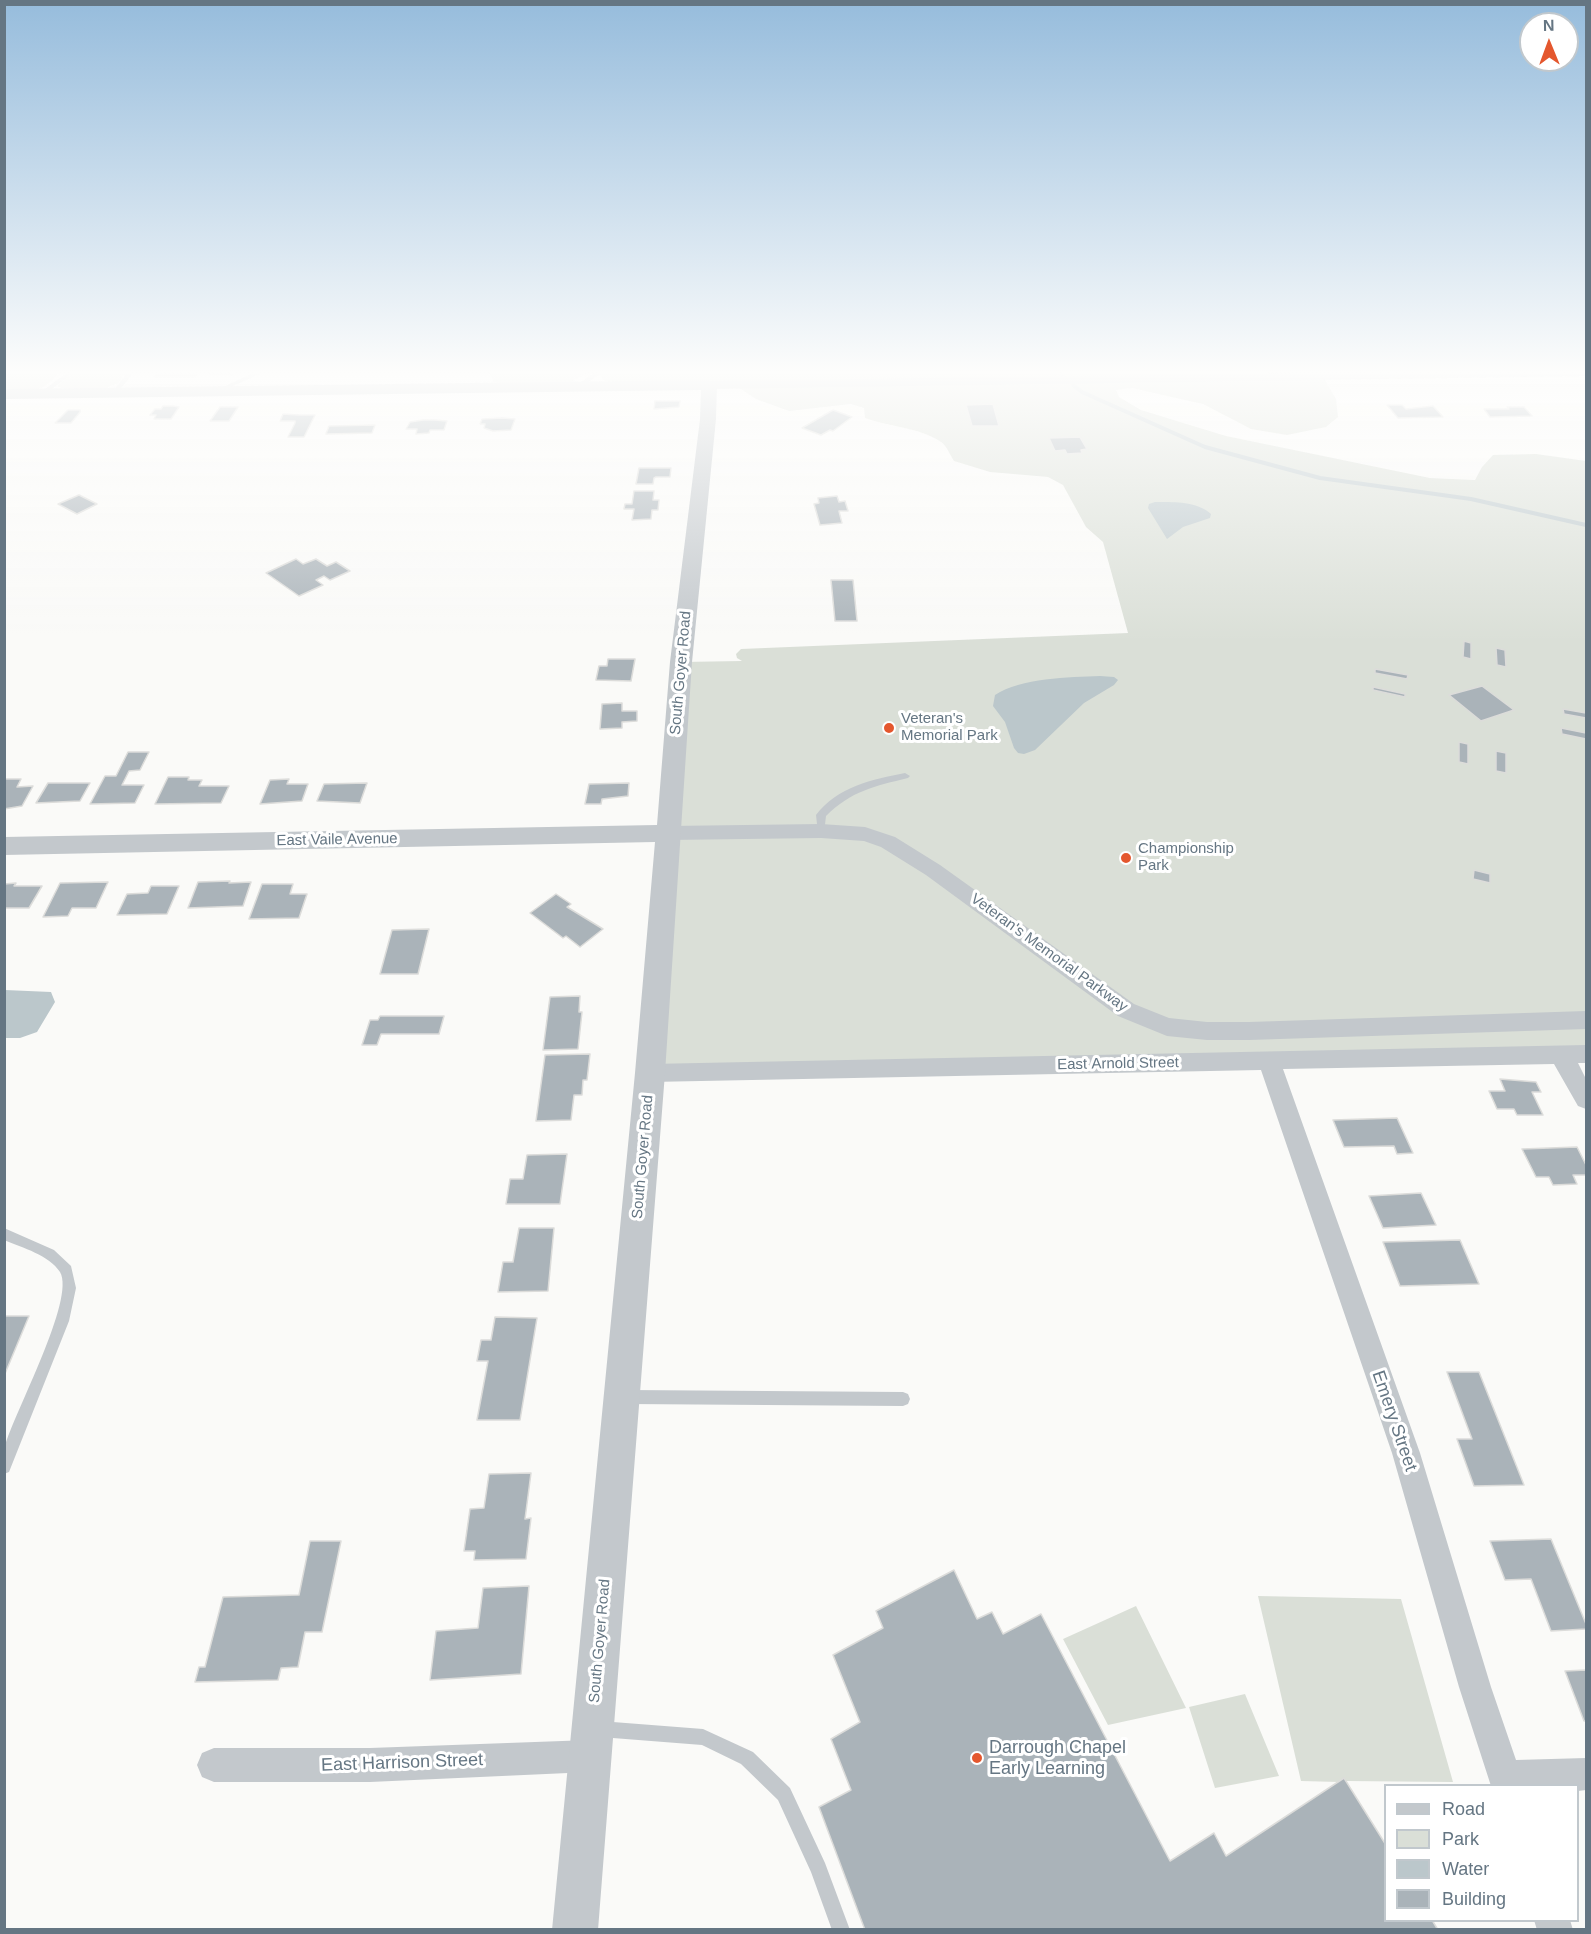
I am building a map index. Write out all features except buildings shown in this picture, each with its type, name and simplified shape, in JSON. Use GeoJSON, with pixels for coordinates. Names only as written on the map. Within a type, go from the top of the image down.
{"type":"FeatureCollection","features":[{"type":"Feature","properties":{"kind":"street","name":"South Goyer Road"},"geometry":{"type":"LineString","coordinates":[[575,1929],[650,1073],[681,662],[703,461]]}},
{"type":"Feature","properties":{"kind":"street","name":"Veteran's Memorial Parkway"},"geometry":{"type":"LineString","coordinates":[[669,833],[821,831],[865,834],[888,842],[933,870],[1126,1010],[1167,1026],[1207,1031],[1249,1031],[1587,1020]]}},
{"type":"Feature","properties":{"kind":"street","name":"East Vaile Avenue"},"geometry":{"type":"LineString","coordinates":[[4,846],[669,833]]}},
{"type":"Feature","properties":{"kind":"street","name":"East Arnold Street"},"geometry":{"type":"LineString","coordinates":[[650,1073],[1587,1054]]}},
{"type":"Feature","properties":{"kind":"street"},"geometry":{"type":"LineString","coordinates":[[1561,1055],[1587,1099]]}},
{"type":"Feature","properties":{"kind":"street","name":"Emery Street"},"geometry":{"type":"LineString","coordinates":[[1269,1061],[1406,1453],[1475,1687],[1507,1781]]}},
{"type":"Feature","properties":{"kind":"street","name":"East Harrison Street"},"geometry":{"type":"LineString","coordinates":[[214,1765],[370,1765],[591,1742]]}},
{"type":"Feature","properties":{"kind":"street"},"geometry":{"type":"LineString","coordinates":[[1507,1781],[1587,1774]]}},
{"type":"Feature","properties":{"kind":"lane"},"geometry":{"type":"LineString","coordinates":[[821,831],[821,815],[834,801],[850,791],[874,782],[905,776]]}},
{"type":"Feature","properties":{"kind":"lane"},"geometry":{"type":"LineString","coordinates":[[4,1234],[50,1254],[66,1270],[70,1288],[62,1321],[4,1467]]}},
{"type":"Feature","properties":{"kind":"lane"},"geometry":{"type":"LineString","coordinates":[[621,1397],[903,1399]]}},
{"type":"Feature","properties":{"kind":"lane"},"geometry":{"type":"LineString","coordinates":[[591,1742],[703,1737],[747,1758],[784,1794],[819,1869],[841,1929]]}},
{"type":"Feature","properties":{"kind":"green space","name":"Championship Park"},"geometry":{"type":"Polygon","coordinates":[[[955,461],[1349,461],[1430,478],[1475,480],[1487,461],[1586,461],[1586,1055],[650,1073],[681,662],[742,661],[737,658],[736,654],[741,649],[1128,633],[1103,542],[1086,527],[1063,485],[1048,477],[990,472],[955,461]]]}},
{"type":"Feature","properties":{"kind":"green space"},"geometry":{"type":"Polygon","coordinates":[[[1258,1596],[1401,1599],[1453,1782],[1346,1781],[1344,1778],[1339,1782],[1301,1781],[1258,1596]]]}},
{"type":"Feature","properties":{"kind":"green space"},"geometry":{"type":"Polygon","coordinates":[[[1136,1606],[1186,1708],[1108,1725],[1063,1639],[1136,1606]]]}},
{"type":"Feature","properties":{"kind":"green space"},"geometry":{"type":"Polygon","coordinates":[[[1245,1694],[1279,1776],[1215,1788],[1189,1707],[1245,1694]]]}},
{"type":"Feature","properties":{"kind":"water"},"geometry":{"type":"Polygon","coordinates":[[[1155,502],[1192,504],[1211,514],[1210,518],[1183,527],[1167,539],[1148,508],[1149,504],[1155,502]]]}},
{"type":"Feature","properties":{"kind":"water"},"geometry":{"type":"Polygon","coordinates":[[[1100,676],[1114,677],[1118,680],[1114,685],[1084,703],[1035,750],[1024,754],[1018,753],[1005,722],[993,706],[995,695],[1006,689],[1031,682],[1100,676]]]}},
{"type":"Feature","properties":{"kind":"water"},"geometry":{"type":"Polygon","coordinates":[[[5,990],[51,992],[55,1002],[37,1032],[20,1038],[5,1038],[5,990]]]}},
{"type":"Feature","properties":{"kind":"waterway"},"geometry":{"type":"LineString","coordinates":[[1258,461],[1320,478],[1471,499],[1586,525]]}},
{"type":"Feature","properties":{"kind":"place","name":"Veteran's Memorial Park"},"geometry":{"type":"Point","coordinates":[889,728]}},
{"type":"Feature","properties":{"kind":"place","name":"Championship Park"},"geometry":{"type":"Point","coordinates":[1126,858]}},
{"type":"Feature","properties":{"kind":"place","name":"Darrough Chapel Early Learning"},"geometry":{"type":"Point","coordinates":[977,1758]}}]}
